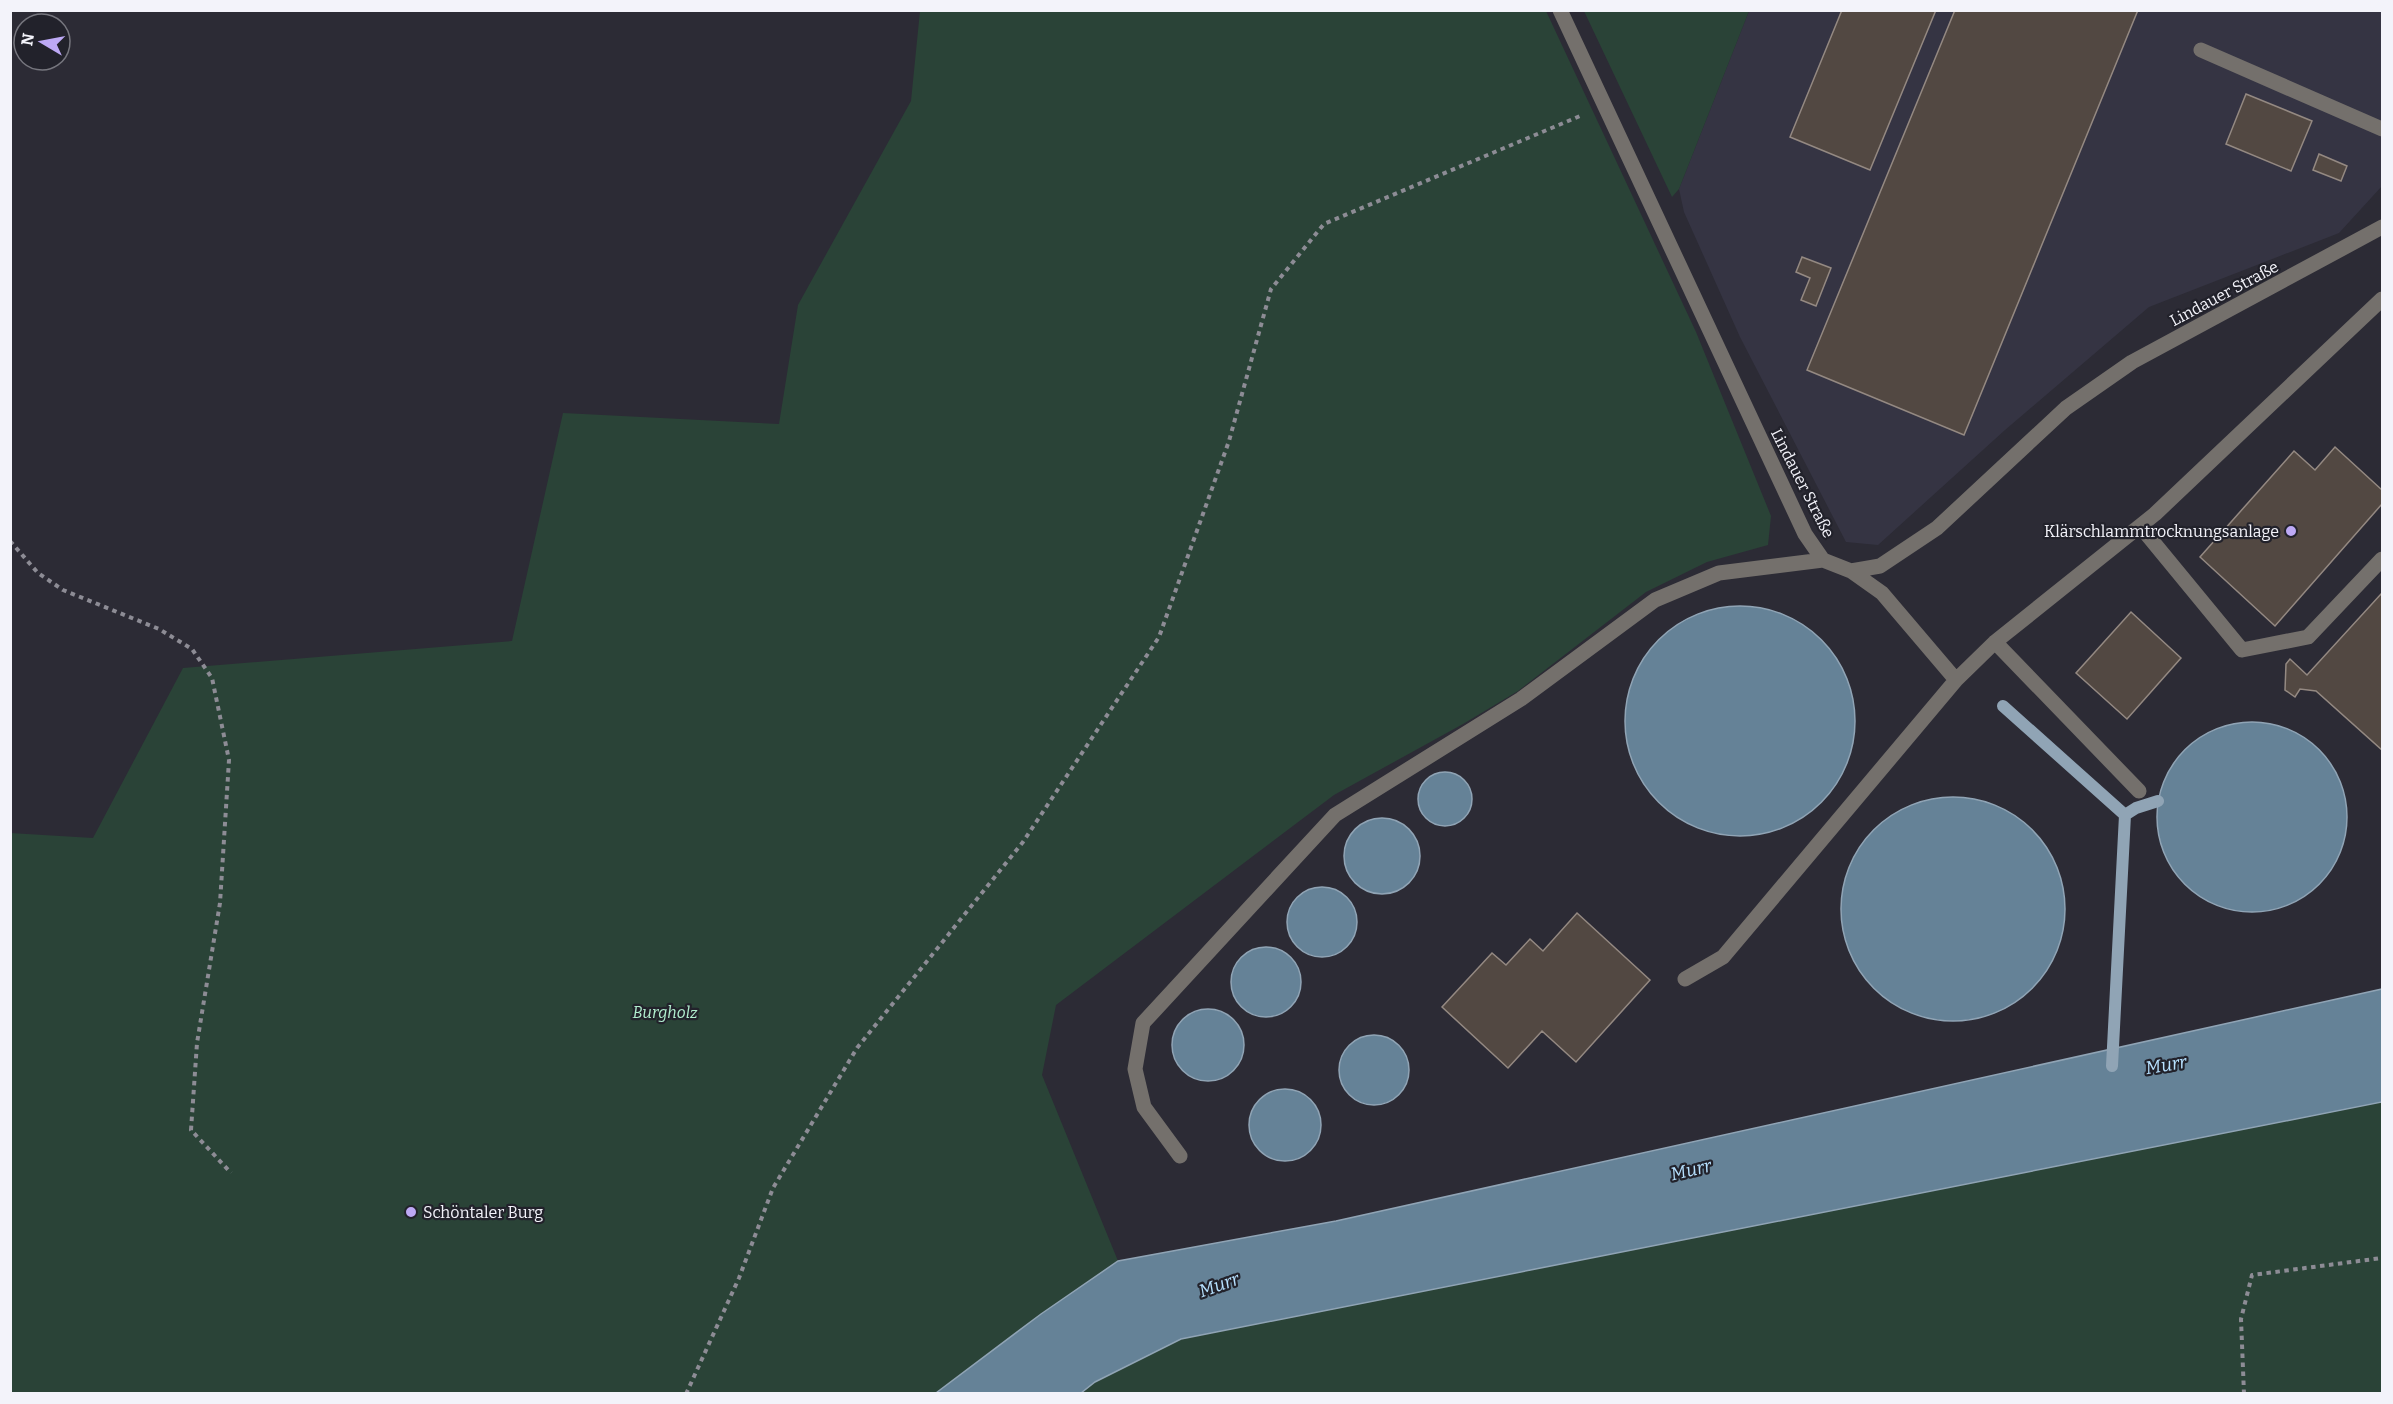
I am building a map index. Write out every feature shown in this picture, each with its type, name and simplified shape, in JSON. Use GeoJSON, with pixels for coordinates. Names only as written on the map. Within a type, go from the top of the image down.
{"type":"FeatureCollection","features":[{"type":"Feature","properties":{"kind":"street","name":"Lindauer Straße"},"geometry":{"type":"LineString","coordinates":[[1560,10],[1805,534],[1823,560],[1851,571],[1880,566],[1937,528],[2066,408],[2132,362],[2382,227]]}},
{"type":"Feature","properties":{"kind":"street"},"geometry":{"type":"LineString","coordinates":[[2202,50],[2382,129]]}},
{"type":"Feature","properties":{"kind":"street"},"geometry":{"type":"LineString","coordinates":[[1685,979],[1723,957],[1956,680],[1995,642],[2140,526],[2382,299]]}},
{"type":"Feature","properties":{"kind":"street"},"geometry":{"type":"LineString","coordinates":[[2140,526],[2241,650],[2308,637],[2382,560]]}},
{"type":"Feature","properties":{"kind":"street"},"geometry":{"type":"LineString","coordinates":[[1180,1156],[1144,1107],[1135,1069],[1143,1023],[1335,815],[1521,699],[1655,600],[1719,573],[1823,560]]}},
{"type":"Feature","properties":{"kind":"street"},"geometry":{"type":"LineString","coordinates":[[1851,571],[1882,593],[1956,680]]}},
{"type":"Feature","properties":{"kind":"street"},"geometry":{"type":"LineString","coordinates":[[1995,642],[2139,791]]}},
{"type":"Feature","properties":{"kind":"path"},"geometry":{"type":"LineString","coordinates":[[686,1394],[739,1278],[772,1188],[857,1048],[1023,842],[1159,637],[1229,441],[1271,289],[1324,224],[1605,105]]}},
{"type":"Feature","properties":{"kind":"path"},"geometry":{"type":"LineString","coordinates":[[10,541],[38,573],[63,590],[159,629],[192,649],[212,678],[229,760],[220,903],[197,1043],[191,1130],[231,1173]]}},
{"type":"Feature","properties":{"kind":"path"},"geometry":{"type":"LineString","coordinates":[[2244,1394],[2241,1319],[2252,1275],[2382,1258]]}},
{"type":"Feature","properties":{"kind":"shaded area"},"geometry":{"type":"Polygon","coordinates":[[[1749,11],[2382,11],[2382,186],[2339,233],[2149,307],[2005,430],[1878,545],[1846,542],[1740,337],[1684,212],[1679,189],[1749,11]]]}},
{"type":"Feature","properties":{"kind":"green space","name":"Burgholz"},"geometry":{"type":"Polygon","coordinates":[[[920,11],[1546,11],[1696,332],[1771,516],[1768,545],[1707,562],[1646,592],[1518,691],[1334,795],[1056,1005],[1042,1075],[1118,1261],[936,1393],[11,1393],[10,833],[93,838],[183,668],[512,641],[563,413],[779,424],[798,305],[911,101],[920,11]]]}},
{"type":"Feature","properties":{"kind":"green space"},"geometry":{"type":"Polygon","coordinates":[[[1584,11],[1749,11],[1679,189],[1672,197],[1584,11]]]}},
{"type":"Feature","properties":{"kind":"green space"},"geometry":{"type":"Polygon","coordinates":[[[2382,1100],[2382,1393],[1081,1394],[1095,1382],[1181,1339],[2382,1100]]]}},
{"type":"Feature","properties":{"kind":"water"},"geometry":{"type":"Polygon","coordinates":[[[1740,606],[1762,608],[1784,615],[1804,625],[1829,648],[1836,657],[1850,688],[1855,721],[1853,743],[1846,765],[1836,785],[1813,810],[1804,817],[1773,831],[1740,836],[1718,834],[1696,827],[1676,817],[1651,794],[1644,785],[1630,754],[1625,721],[1627,699],[1634,677],[1644,657],[1667,632],[1676,625],[1707,611],[1740,606]]]}},
{"type":"Feature","properties":{"kind":"water"},"geometry":{"type":"Polygon","coordinates":[[[2252,722],[2288,729],[2305,738],[2319,750],[2331,764],[2340,781],[2347,817],[2340,853],[2331,870],[2319,884],[2305,896],[2288,905],[2252,912],[2216,905],[2199,896],[2185,884],[2173,870],[2164,853],[2157,817],[2164,781],[2173,764],[2185,750],[2199,738],[2216,729],[2252,722]]]}},
{"type":"Feature","properties":{"kind":"water"},"geometry":{"type":"Polygon","coordinates":[[[1445,772],[1455,774],[1464,780],[1470,789],[1472,799],[1470,809],[1464,818],[1455,824],[1445,826],[1435,824],[1426,818],[1420,809],[1418,799],[1420,789],[1426,780],[1435,774],[1445,772]]]}},
{"type":"Feature","properties":{"kind":"water"},"geometry":{"type":"Polygon","coordinates":[[[1953,797],[1975,799],[2006,810],[2032,830],[2052,856],[2063,887],[2065,909],[2063,931],[2052,962],[2032,988],[2006,1008],[1975,1019],[1953,1021],[1931,1019],[1900,1008],[1874,988],[1854,962],[1843,931],[1841,909],[1843,887],[1854,856],[1874,830],[1900,810],[1931,799],[1953,797]]]}},
{"type":"Feature","properties":{"kind":"water"},"geometry":{"type":"Polygon","coordinates":[[[1382,818],[1396,821],[1409,829],[1417,842],[1420,856],[1417,870],[1409,883],[1396,891],[1382,894],[1368,891],[1355,883],[1347,870],[1344,856],[1347,842],[1355,829],[1368,821],[1382,818]]]}},
{"type":"Feature","properties":{"kind":"water"},"geometry":{"type":"Polygon","coordinates":[[[1322,887],[1341,893],[1351,903],[1357,922],[1351,941],[1341,951],[1322,957],[1303,951],[1293,941],[1287,922],[1293,903],[1303,893],[1322,887]]]}},
{"type":"Feature","properties":{"kind":"water"},"geometry":{"type":"Polygon","coordinates":[[[1266,947],[1285,953],[1295,963],[1301,982],[1295,1001],[1285,1011],[1266,1017],[1247,1011],[1237,1001],[1231,982],[1237,963],[1247,953],[1266,947]]]}},
{"type":"Feature","properties":{"kind":"water","name":"Murr"},"geometry":{"type":"Polygon","coordinates":[[[2382,989],[2382,1102],[1181,1339],[1095,1382],[1081,1393],[936,1393],[1041,1314],[1118,1261],[1336,1221],[2382,989]]]}},
{"type":"Feature","properties":{"kind":"water"},"geometry":{"type":"Polygon","coordinates":[[[1208,1009],[1222,1012],[1234,1019],[1241,1031],[1244,1045],[1241,1059],[1234,1071],[1222,1078],[1208,1081],[1194,1078],[1182,1071],[1175,1059],[1172,1045],[1175,1031],[1182,1019],[1194,1012],[1208,1009]]]}},
{"type":"Feature","properties":{"kind":"water"},"geometry":{"type":"Polygon","coordinates":[[[1374,1035],[1393,1041],[1403,1051],[1409,1070],[1403,1089],[1393,1099],[1374,1105],[1355,1099],[1345,1089],[1339,1070],[1345,1051],[1355,1041],[1374,1035]]]}},
{"type":"Feature","properties":{"kind":"water"},"geometry":{"type":"Polygon","coordinates":[[[1285,1089],[1305,1095],[1315,1105],[1321,1125],[1315,1145],[1305,1155],[1285,1161],[1265,1155],[1255,1145],[1249,1125],[1255,1105],[1265,1095],[1285,1089]]]}},
{"type":"Feature","properties":{"kind":"building"},"geometry":{"type":"Polygon","coordinates":[[[1842,10],[1936,10],[1870,170],[1790,137],[1842,10]]]}},
{"type":"Feature","properties":{"kind":"building"},"geometry":{"type":"Polygon","coordinates":[[[1955,10],[2138,10],[1964,435],[1807,370],[1955,10]]]}},
{"type":"Feature","properties":{"kind":"building"},"geometry":{"type":"Polygon","coordinates":[[[2246,94],[2312,121],[2291,171],[2226,144],[2246,94]]]}},
{"type":"Feature","properties":{"kind":"building"},"geometry":{"type":"Polygon","coordinates":[[[2319,154],[2347,166],[2341,181],[2313,170],[2319,154]]]}},
{"type":"Feature","properties":{"kind":"building"},"geometry":{"type":"Polygon","coordinates":[[[1802,257],[1831,268],[1816,306],[1801,300],[1810,278],[1796,272],[1802,257]]]}},
{"type":"Feature","properties":{"kind":"building","name":"Klärschlammtrocknungsanlage"},"geometry":{"type":"Polygon","coordinates":[[[2335,447],[2382,490],[2382,504],[2275,626],[2200,557],[2294,451],[2315,470],[2335,447]]]}},
{"type":"Feature","properties":{"kind":"building"},"geometry":{"type":"Polygon","coordinates":[[[2381,594],[2382,750],[2316,691],[2300,689],[2295,697],[2285,690],[2286,664],[2290,659],[2307,675],[2381,594]]]}},
{"type":"Feature","properties":{"kind":"building"},"geometry":{"type":"Polygon","coordinates":[[[2131,612],[2181,658],[2127,719],[2076,673],[2131,612]]]}},
{"type":"Feature","properties":{"kind":"building"},"geometry":{"type":"Polygon","coordinates":[[[1577,913],[1650,980],[1576,1062],[1542,1031],[1508,1068],[1442,1007],[1492,953],[1506,965],[1530,939],[1543,951],[1577,913]]]}},
{"type":"Feature","properties":{"kind":"waterway"},"geometry":{"type":"LineString","coordinates":[[2003,706],[2125,815]]}},
{"type":"Feature","properties":{"kind":"waterway"},"geometry":{"type":"LineString","coordinates":[[2112,1066],[2125,815],[2136,808],[2158,801]]}},
{"type":"Feature","properties":{"kind":"place","name":"Klärschlammtrocknungsanlage"},"geometry":{"type":"Point","coordinates":[2291,531]}},
{"type":"Feature","properties":{"kind":"place","name":"Schöntaler Burg"},"geometry":{"type":"Point","coordinates":[411,1212]}}]}
